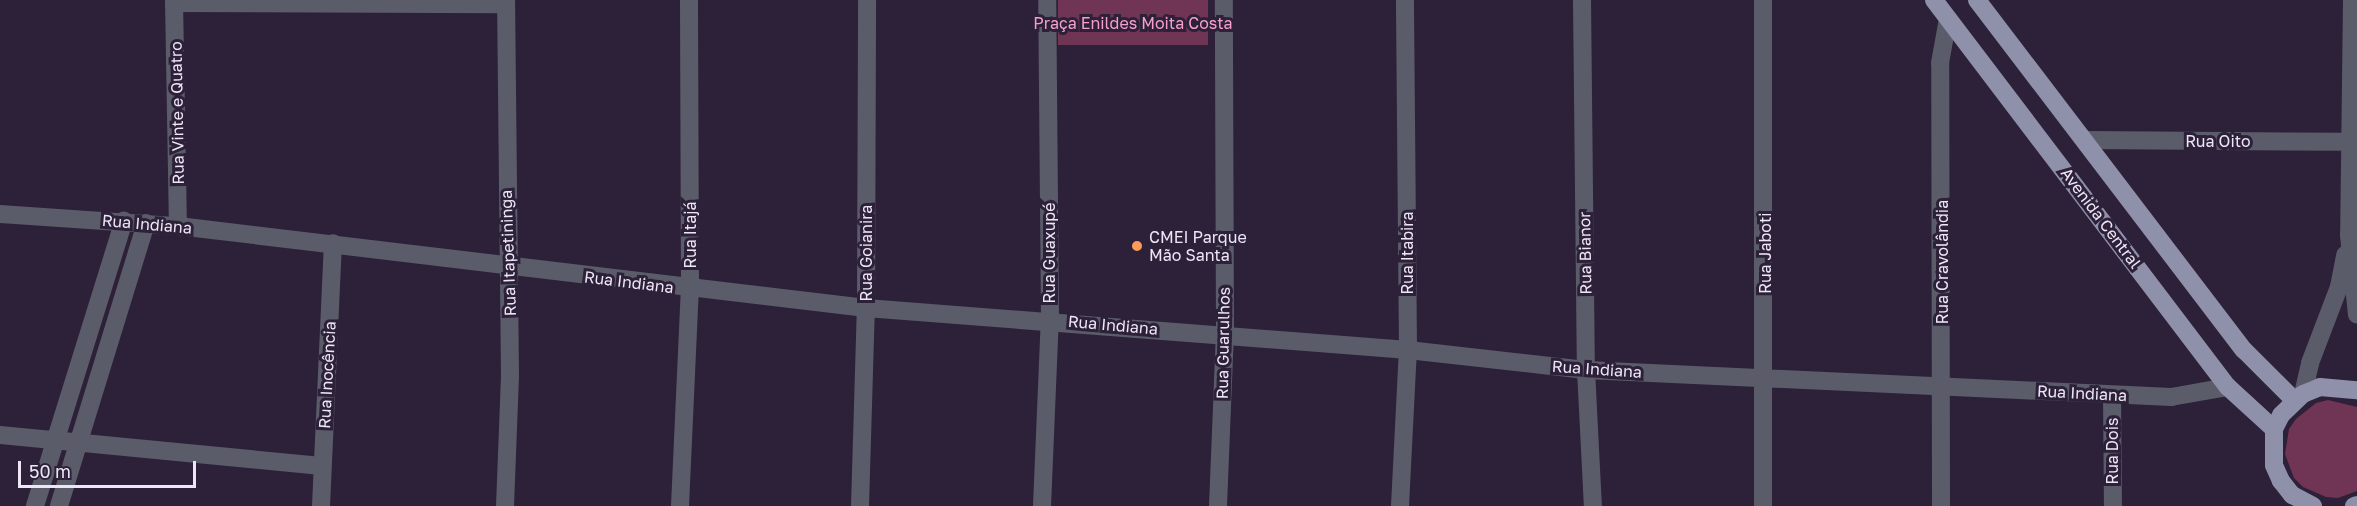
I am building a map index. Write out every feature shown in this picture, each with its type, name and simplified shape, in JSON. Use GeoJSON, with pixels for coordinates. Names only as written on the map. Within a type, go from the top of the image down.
{"type":"FeatureCollection","features":[{"type":"Feature","properties":{"kind":"main road","name":"Avenida Central"},"geometry":{"type":"LineString","coordinates":[[1934,0],[2025,115],[2228,387],[2274,429]]}},
{"type":"Feature","properties":{"kind":"main road","name":"Avenida Central"},"geometry":{"type":"LineString","coordinates":[[1977,0],[2085,140],[2149,231],[2244,350],[2298,397]]}},
{"type":"Feature","properties":{"kind":"main road"},"geometry":{"type":"LineString","coordinates":[[2025,115],[2050,95]]}},
{"type":"Feature","properties":{"kind":"main road"},"geometry":{"type":"LineString","coordinates":[[2313,506],[2295,500],[2274,465],[2274,429],[2298,397],[2339,386],[2357,390]]}},
{"type":"Feature","properties":{"kind":"street","name":"Rua Itajá"},"geometry":{"type":"LineString","coordinates":[[680,506],[690,289],[689,0]]}},
{"type":"Feature","properties":{"kind":"street","name":"Rua Goianira"},"geometry":{"type":"LineString","coordinates":[[860,506],[866,308],[867,0]]}},
{"type":"Feature","properties":{"kind":"street","name":"Rua Guaxupé"},"geometry":{"type":"LineString","coordinates":[[1042,506],[1050,319],[1047,0]]}},
{"type":"Feature","properties":{"kind":"street","name":"Rua Guarulhos"},"geometry":{"type":"LineString","coordinates":[[1218,506],[1225,335],[1224,0]]}},
{"type":"Feature","properties":{"kind":"street","name":"Rua Itabira"},"geometry":{"type":"LineString","coordinates":[[1400,506],[1408,350],[1405,0]]}},
{"type":"Feature","properties":{"kind":"street","name":"Rua Bianor"},"geometry":{"type":"LineString","coordinates":[[1582,0],[1586,370],[1593,506]]}},
{"type":"Feature","properties":{"kind":"street","name":"Rua Jaboti"},"geometry":{"type":"LineString","coordinates":[[1763,0],[1765,379],[1763,506]]}},
{"type":"Feature","properties":{"kind":"street"},"geometry":{"type":"LineString","coordinates":[[2298,397],[2339,287],[2349,235],[2354,180],[2350,142],[2352,0]]}},
{"type":"Feature","properties":{"kind":"street"},"geometry":{"type":"LineString","coordinates":[[174,2],[506,2]]}},
{"type":"Feature","properties":{"kind":"street","name":"Rua Vinte e Quatro"},"geometry":{"type":"LineString","coordinates":[[174,2],[178,226]]}},
{"type":"Feature","properties":{"kind":"street","name":"Rua Itapetininga"},"geometry":{"type":"LineString","coordinates":[[505,506],[510,377],[506,2]]}},
{"type":"Feature","properties":{"kind":"street","name":"Rua Cravolândia"},"geometry":{"type":"LineString","coordinates":[[1941,506],[1940,63],[1948,19]]}},
{"type":"Feature","properties":{"kind":"street","name":"Rua Oito"},"geometry":{"type":"LineString","coordinates":[[2085,140],[2350,142]]}},
{"type":"Feature","properties":{"kind":"street","name":"Rua Indiana"},"geometry":{"type":"LineString","coordinates":[[0,214],[178,226],[333,243],[690,289],[866,308],[1050,319],[1408,350],[1586,370],[2112,395],[2192,396],[2228,387]]}},
{"type":"Feature","properties":{"kind":"street"},"geometry":{"type":"LineString","coordinates":[[35,506],[124,221]]}},
{"type":"Feature","properties":{"kind":"street"},"geometry":{"type":"LineString","coordinates":[[59,506],[146,223]]}},
{"type":"Feature","properties":{"kind":"street"},"geometry":{"type":"LineString","coordinates":[[2349,235],[2357,315]]}},
{"type":"Feature","properties":{"kind":"street","name":"Rua Inocência"},"geometry":{"type":"LineString","coordinates":[[321,506],[333,243]]}},
{"type":"Feature","properties":{"kind":"street","name":"Rua Dois"},"geometry":{"type":"LineString","coordinates":[[2112,395],[2113,506]]}},
{"type":"Feature","properties":{"kind":"street"},"geometry":{"type":"LineString","coordinates":[[0,435],[56,438],[322,466]]}},
{"type":"Feature","properties":{"kind":"green space","name":"Praça Enildes Moita Costa"},"geometry":{"type":"Polygon","coordinates":[[[1058,0],[1208,0],[1208,45],[1058,45],[1058,0]]]}},
{"type":"Feature","properties":{"kind":"green space"},"geometry":{"type":"Polygon","coordinates":[[[2328,400],[2357,407],[2357,491],[2338,498],[2326,497],[2303,487],[2294,478],[2285,454],[2289,429],[2296,419],[2316,403],[2328,400]]]}},
{"type":"Feature","properties":{"kind":"place","name":"CMEI Parque Mão Santa"},"geometry":{"type":"Point","coordinates":[1137,246]}}]}
